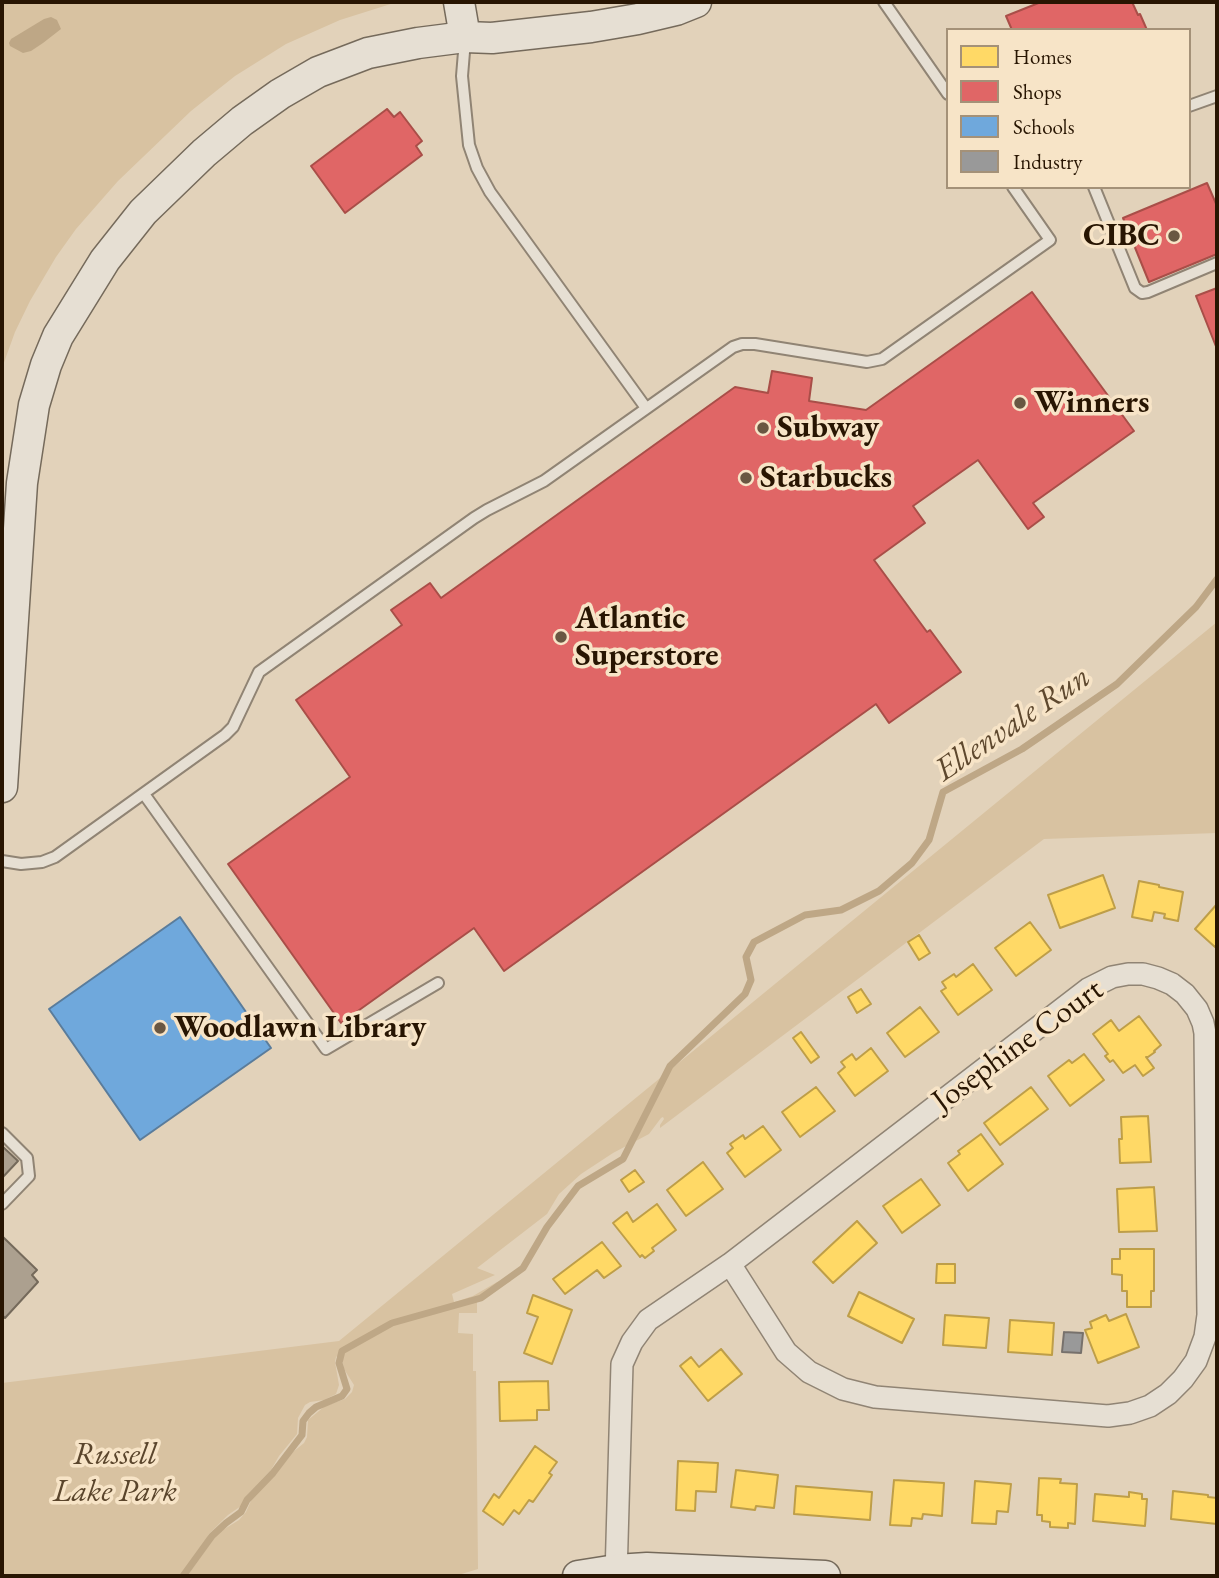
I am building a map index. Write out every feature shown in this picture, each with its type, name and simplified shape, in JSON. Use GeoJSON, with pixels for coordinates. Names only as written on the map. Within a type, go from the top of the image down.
{"type":"FeatureCollection","features":[{"type":"Feature","properties":{"kind":"street"},"geometry":{"type":"LineString","coordinates":[[459,2],[465,37]]}},
{"type":"Feature","properties":{"kind":"street"},"geometry":{"type":"LineString","coordinates":[[2,788],[22,483],[34,405],[58,336],[105,260],[143,212],[204,153],[280,94],[318,72],[368,53],[465,37],[492,38],[591,27],[676,10],[696,2]]}},
{"type":"Feature","properties":{"kind":"street","name":"Josephine Court"},"geometry":{"type":"LineString","coordinates":[[616,1573],[622,1364],[632,1342],[648,1320],[730,1264],[1088,989],[1112,976],[1143,974],[1172,984],[1185,994],[1197,1009],[1205,1033],[1208,1315],[1199,1354],[1183,1379],[1168,1395],[1150,1406],[1130,1413],[1108,1416],[875,1397],[843,1389],[809,1372],[786,1352],[730,1264]]}},
{"type":"Feature","properties":{"kind":"street"},"geometry":{"type":"LineString","coordinates":[[578,1576],[647,1568],[825,1576]]}},
{"type":"Feature","properties":{"kind":"lane"},"geometry":{"type":"LineString","coordinates":[[884,2],[946,90]]}},
{"type":"Feature","properties":{"kind":"lane"},"geometry":{"type":"LineString","coordinates":[[465,37],[463,76],[469,145],[477,167],[490,192],[646,408]]}},
{"type":"Feature","properties":{"kind":"lane"},"geometry":{"type":"LineString","coordinates":[[1191,106],[1217,96]]}},
{"type":"Feature","properties":{"kind":"lane"},"geometry":{"type":"LineString","coordinates":[[2,862],[21,864],[42,862],[55,857],[225,735],[233,727],[259,672],[487,510],[544,481],[723,353],[742,344],[755,344],[867,362],[882,359],[1050,240],[1014,189]]}},
{"type":"Feature","properties":{"kind":"lane"},"geometry":{"type":"LineString","coordinates":[[1095,189],[1135,288],[1142,293],[1217,263]]}},
{"type":"Feature","properties":{"kind":"lane"},"geometry":{"type":"LineString","coordinates":[[144,794],[326,1049],[438,983]]}},
{"type":"Feature","properties":{"kind":"lane"},"geometry":{"type":"LineString","coordinates":[[2,1133],[27,1158],[29,1177],[2,1204]]}},
{"type":"Feature","properties":{"kind":"green space"},"geometry":{"type":"Polygon","coordinates":[[[2,2],[397,2],[340,20],[286,44],[235,76],[191,111],[118,181],[76,229],[30,301],[2,368],[2,2]]]}},
{"type":"Feature","properties":{"kind":"green space","name":"Russell Lake Park"},"geometry":{"type":"Polygon","coordinates":[[[1217,622],[1217,833],[1044,839],[660,1128],[663,1117],[649,1134],[581,1174],[559,1194],[547,1214],[477,1268],[495,1275],[452,1294],[454,1302],[473,1296],[497,1282],[511,1281],[477,1301],[477,1313],[459,1313],[458,1333],[473,1334],[473,1371],[476,1371],[478,1569],[455,1576],[187,1576],[218,1533],[239,1520],[254,1494],[304,1443],[308,1420],[325,1406],[345,1399],[352,1392],[354,1385],[344,1369],[341,1354],[336,1357],[335,1362],[339,1385],[336,1394],[305,1405],[298,1418],[297,1434],[271,1470],[248,1494],[241,1506],[209,1534],[198,1555],[179,1576],[2,1576],[2,1383],[339,1341],[1217,622]]]}},
{"type":"Feature","properties":{"kind":"shaded area"},"geometry":{"type":"Polygon","coordinates":[[[51,17],[57,20],[61,29],[43,43],[23,53],[10,46],[11,39],[51,17]]]}},
{"type":"Feature","properties":{"kind":"building: Homes"},"geometry":{"type":"Polygon","coordinates":[[[1103,875],[1115,908],[1060,928],[1048,895],[1103,875]]]}},
{"type":"Feature","properties":{"kind":"building: Homes"},"geometry":{"type":"Polygon","coordinates":[[[1139,881],[1183,892],[1178,921],[1164,918],[1165,914],[1154,912],[1152,921],[1132,917],[1139,881]]]}},
{"type":"Feature","properties":{"kind":"building: Homes"},"geometry":{"type":"Polygon","coordinates":[[[1217,904],[1217,944],[1215,947],[1195,929],[1217,904]]]}},
{"type":"Feature","properties":{"kind":"building: Homes"},"geometry":{"type":"Polygon","coordinates":[[[1030,922],[1051,950],[1016,976],[995,948],[1030,922]]]}},
{"type":"Feature","properties":{"kind":"building: Homes"},"geometry":{"type":"Polygon","coordinates":[[[919,935],[930,953],[919,960],[908,942],[919,935]]]}},
{"type":"Feature","properties":{"kind":"building: Homes"},"geometry":{"type":"Polygon","coordinates":[[[973,964],[992,990],[958,1015],[941,991],[946,988],[942,982],[954,974],[956,977],[973,964]]]}},
{"type":"Feature","properties":{"kind":"building: Homes"},"geometry":{"type":"Polygon","coordinates":[[[861,989],[871,1004],[857,1013],[848,997],[861,989]]]}},
{"type":"Feature","properties":{"kind":"building: Homes"},"geometry":{"type":"Polygon","coordinates":[[[920,1007],[939,1032],[905,1057],[887,1033],[920,1007]]]}},
{"type":"Feature","properties":{"kind":"building: Homes"},"geometry":{"type":"Polygon","coordinates":[[[1139,1016],[1161,1045],[1146,1057],[1154,1068],[1143,1076],[1135,1065],[1123,1073],[1113,1060],[1110,1062],[1105,1056],[1108,1054],[1093,1034],[1111,1020],[1119,1031],[1139,1016]]]}},
{"type":"Feature","properties":{"kind":"building: Homes"},"geometry":{"type":"Polygon","coordinates":[[[801,1032],[819,1057],[811,1063],[793,1038],[801,1032]]]}},
{"type":"Feature","properties":{"kind":"building: Homes"},"geometry":{"type":"Polygon","coordinates":[[[871,1048],[888,1071],[855,1096],[838,1073],[845,1067],[841,1062],[852,1054],[856,1060],[871,1048]]]}},
{"type":"Feature","properties":{"kind":"building: Homes"},"geometry":{"type":"Polygon","coordinates":[[[1084,1054],[1104,1080],[1070,1106],[1048,1076],[1069,1060],[1072,1063],[1084,1054]]]}},
{"type":"Feature","properties":{"kind":"building: Homes"},"geometry":{"type":"Polygon","coordinates":[[[816,1087],[835,1111],[800,1137],[782,1112],[816,1087]]]}},
{"type":"Feature","properties":{"kind":"building: Homes"},"geometry":{"type":"Polygon","coordinates":[[[1031,1087],[1048,1109],[1000,1145],[984,1123],[1031,1087]]]}},
{"type":"Feature","properties":{"kind":"building: Homes"},"geometry":{"type":"Polygon","coordinates":[[[1148,1116],[1151,1162],[1120,1163],[1121,1117],[1148,1116]]]}},
{"type":"Feature","properties":{"kind":"building: Homes"},"geometry":{"type":"Polygon","coordinates":[[[763,1126],[781,1150],[745,1177],[727,1153],[733,1148],[730,1144],[743,1135],[745,1139],[763,1126]]]}},
{"type":"Feature","properties":{"kind":"building: Homes"},"geometry":{"type":"Polygon","coordinates":[[[981,1134],[1003,1164],[968,1191],[948,1163],[960,1154],[958,1151],[981,1134]]]}},
{"type":"Feature","properties":{"kind":"building: Homes"},"geometry":{"type":"Polygon","coordinates":[[[703,1162],[723,1189],[686,1216],[667,1190],[703,1162]]]}},
{"type":"Feature","properties":{"kind":"building: Homes"},"geometry":{"type":"Polygon","coordinates":[[[635,1170],[644,1182],[629,1192],[621,1180],[635,1170]]]}},
{"type":"Feature","properties":{"kind":"building: Homes"},"geometry":{"type":"Polygon","coordinates":[[[921,1179],[940,1205],[902,1233],[883,1206],[921,1179]]]}},
{"type":"Feature","properties":{"kind":"building: Homes"},"geometry":{"type":"Polygon","coordinates":[[[1154,1187],[1157,1231],[1119,1232],[1117,1189],[1154,1187]]]}},
{"type":"Feature","properties":{"kind":"building: Homes"},"geometry":{"type":"Polygon","coordinates":[[[657,1204],[676,1230],[652,1248],[654,1251],[645,1258],[642,1255],[640,1257],[613,1223],[627,1212],[633,1222],[657,1204]]]}},
{"type":"Feature","properties":{"kind":"building: Homes"},"geometry":{"type":"Polygon","coordinates":[[[857,1221],[877,1243],[833,1283],[813,1262],[857,1221]]]}},
{"type":"Feature","properties":{"kind":"building: Homes"},"geometry":{"type":"Polygon","coordinates":[[[602,1242],[621,1266],[604,1278],[597,1270],[565,1294],[553,1279],[602,1242]]]}},
{"type":"Feature","properties":{"kind":"building: Homes"},"geometry":{"type":"Polygon","coordinates":[[[1120,1249],[1154,1249],[1154,1291],[1151,1291],[1151,1307],[1127,1307],[1127,1291],[1122,1291],[1122,1275],[1112,1274],[1112,1259],[1120,1259],[1120,1249]]]}},
{"type":"Feature","properties":{"kind":"building: Homes"},"geometry":{"type":"Polygon","coordinates":[[[937,1264],[955,1264],[955,1283],[936,1283],[937,1264]]]}},
{"type":"Feature","properties":{"kind":"building: Homes"},"geometry":{"type":"Polygon","coordinates":[[[859,1292],[914,1319],[902,1343],[848,1316],[859,1292]]]}},
{"type":"Feature","properties":{"kind":"building: Homes"},"geometry":{"type":"Polygon","coordinates":[[[533,1295],[572,1310],[552,1364],[524,1353],[538,1317],[527,1313],[533,1295]]]}},
{"type":"Feature","properties":{"kind":"building: Homes"},"geometry":{"type":"Polygon","coordinates":[[[1126,1314],[1139,1347],[1098,1363],[1085,1330],[1092,1328],[1090,1322],[1106,1315],[1109,1321],[1126,1314]]]}},
{"type":"Feature","properties":{"kind":"building: Homes"},"geometry":{"type":"Polygon","coordinates":[[[945,1315],[989,1318],[986,1348],[943,1345],[945,1315]]]}},
{"type":"Feature","properties":{"kind":"building: Homes"},"geometry":{"type":"Polygon","coordinates":[[[1010,1320],[1054,1323],[1052,1355],[1008,1352],[1010,1320]]]}},
{"type":"Feature","properties":{"kind":"building: Homes"},"geometry":{"type":"Polygon","coordinates":[[[721,1349],[742,1374],[708,1401],[680,1366],[691,1357],[699,1367],[721,1349]]]}},
{"type":"Feature","properties":{"kind":"building: Homes"},"geometry":{"type":"Polygon","coordinates":[[[548,1381],[549,1410],[537,1410],[537,1420],[500,1421],[499,1382],[548,1381]]]}},
{"type":"Feature","properties":{"kind":"building: Homes"},"geometry":{"type":"Polygon","coordinates":[[[535,1446],[557,1462],[549,1473],[552,1475],[533,1502],[529,1500],[519,1514],[514,1510],[503,1525],[483,1511],[494,1494],[499,1498],[535,1446]]]}},
{"type":"Feature","properties":{"kind":"building: Homes"},"geometry":{"type":"Polygon","coordinates":[[[678,1461],[718,1463],[716,1492],[696,1491],[695,1511],[676,1510],[678,1461]]]}},
{"type":"Feature","properties":{"kind":"building: Homes"},"geometry":{"type":"Polygon","coordinates":[[[736,1470],[778,1475],[774,1508],[756,1506],[755,1510],[731,1507],[736,1470]]]}},
{"type":"Feature","properties":{"kind":"building: Homes"},"geometry":{"type":"Polygon","coordinates":[[[1039,1478],[1061,1479],[1060,1483],[1077,1484],[1075,1524],[1068,1523],[1068,1528],[1050,1527],[1050,1522],[1042,1521],[1042,1515],[1037,1515],[1039,1478]]]}},
{"type":"Feature","properties":{"kind":"building: Homes"},"geometry":{"type":"Polygon","coordinates":[[[894,1480],[944,1483],[942,1516],[923,1514],[922,1519],[912,1518],[911,1526],[890,1525],[894,1480]]]}},
{"type":"Feature","properties":{"kind":"building: Homes"},"geometry":{"type":"Polygon","coordinates":[[[975,1481],[1011,1484],[1008,1512],[997,1511],[996,1524],[972,1523],[975,1481]]]}},
{"type":"Feature","properties":{"kind":"building: Homes"},"geometry":{"type":"Polygon","coordinates":[[[796,1486],[872,1492],[870,1520],[794,1514],[796,1486]]]}},
{"type":"Feature","properties":{"kind":"building: Homes"},"geometry":{"type":"Polygon","coordinates":[[[1173,1491],[1217,1498],[1217,1524],[1171,1519],[1173,1491]]]}},
{"type":"Feature","properties":{"kind":"building: Homes"},"geometry":{"type":"Polygon","coordinates":[[[1129,1492],[1142,1494],[1142,1499],[1147,1499],[1145,1526],[1093,1521],[1095,1494],[1129,1497],[1129,1492]]]}},
{"type":"Feature","properties":{"kind":"building: Shops"},"geometry":{"type":"Polygon","coordinates":[[[1041,2],[1132,2],[1146,28],[1011,28],[1006,16],[1041,2]]]}},
{"type":"Feature","properties":{"kind":"building: Shops"},"geometry":{"type":"Polygon","coordinates":[[[387,109],[394,117],[400,112],[422,141],[416,146],[422,155],[345,213],[311,166],[387,109]]]}},
{"type":"Feature","properties":{"kind":"building: Shops","name":"CIBC"},"geometry":{"type":"Polygon","coordinates":[[[1207,183],[1217,206],[1217,254],[1149,282],[1123,218],[1207,183]]]}},
{"type":"Feature","properties":{"kind":"building: Shops"},"geometry":{"type":"Polygon","coordinates":[[[1217,288],[1217,349],[1196,296],[1217,288]]]}},
{"type":"Feature","properties":{"kind":"building: Shops"},"geometry":{"type":"Polygon","coordinates":[[[1032,292],[1134,431],[1033,503],[1044,517],[1028,529],[978,460],[913,506],[925,523],[874,560],[927,632],[930,630],[961,672],[889,723],[876,704],[504,971],[474,928],[341,1023],[228,864],[350,777],[296,700],[402,625],[391,610],[430,583],[441,598],[735,387],[768,393],[772,371],[812,378],[809,401],[866,410],[1032,292]]]}},
{"type":"Feature","properties":{"kind":"building: Schools","name":"Woodlawn Library"},"geometry":{"type":"Polygon","coordinates":[[[180,917],[271,1048],[140,1140],[49,1009],[180,917]]]}},
{"type":"Feature","properties":{"kind":"building: Industry"},"geometry":{"type":"Polygon","coordinates":[[[1064,1332],[1083,1333],[1081,1353],[1062,1352],[1064,1332]]]}},
{"type":"Feature","properties":{"kind":"building: Other"},"geometry":{"type":"Polygon","coordinates":[[[2,1146],[18,1161],[2,1178],[2,1146]]]}},
{"type":"Feature","properties":{"kind":"building: Other"},"geometry":{"type":"Polygon","coordinates":[[[2,1236],[37,1270],[32,1275],[38,1282],[5,1318],[2,1315],[2,1236]]]}},
{"type":"Feature","properties":{"kind":"waterway","name":"Ellenvale Run"},"geometry":{"type":"LineString","coordinates":[[183,1576],[212,1536],[241,1512],[247,1500],[273,1473],[302,1435],[303,1421],[309,1413],[316,1407],[342,1396],[347,1389],[339,1363],[342,1351],[392,1323],[481,1298],[523,1268],[547,1227],[578,1186],[623,1159],[670,1066],[745,994],[751,980],[746,957],[754,942],[805,915],[841,910],[879,891],[912,863],[929,840],[943,792],[1022,749],[1117,684],[1196,607],[1217,579]]}},
{"type":"Feature","properties":{"kind":"place","name":"CIBC"},"geometry":{"type":"Point","coordinates":[1174,236]}},
{"type":"Feature","properties":{"kind":"place","name":"Winners"},"geometry":{"type":"Point","coordinates":[1020,403]}},
{"type":"Feature","properties":{"kind":"place","name":"Subway"},"geometry":{"type":"Point","coordinates":[763,428]}},
{"type":"Feature","properties":{"kind":"place","name":"Starbucks"},"geometry":{"type":"Point","coordinates":[746,478]}},
{"type":"Feature","properties":{"kind":"place","name":"Atlantic Superstore"},"geometry":{"type":"Point","coordinates":[561,637]}},
{"type":"Feature","properties":{"kind":"place","name":"Woodlawn Library"},"geometry":{"type":"Point","coordinates":[160,1028]}}]}
